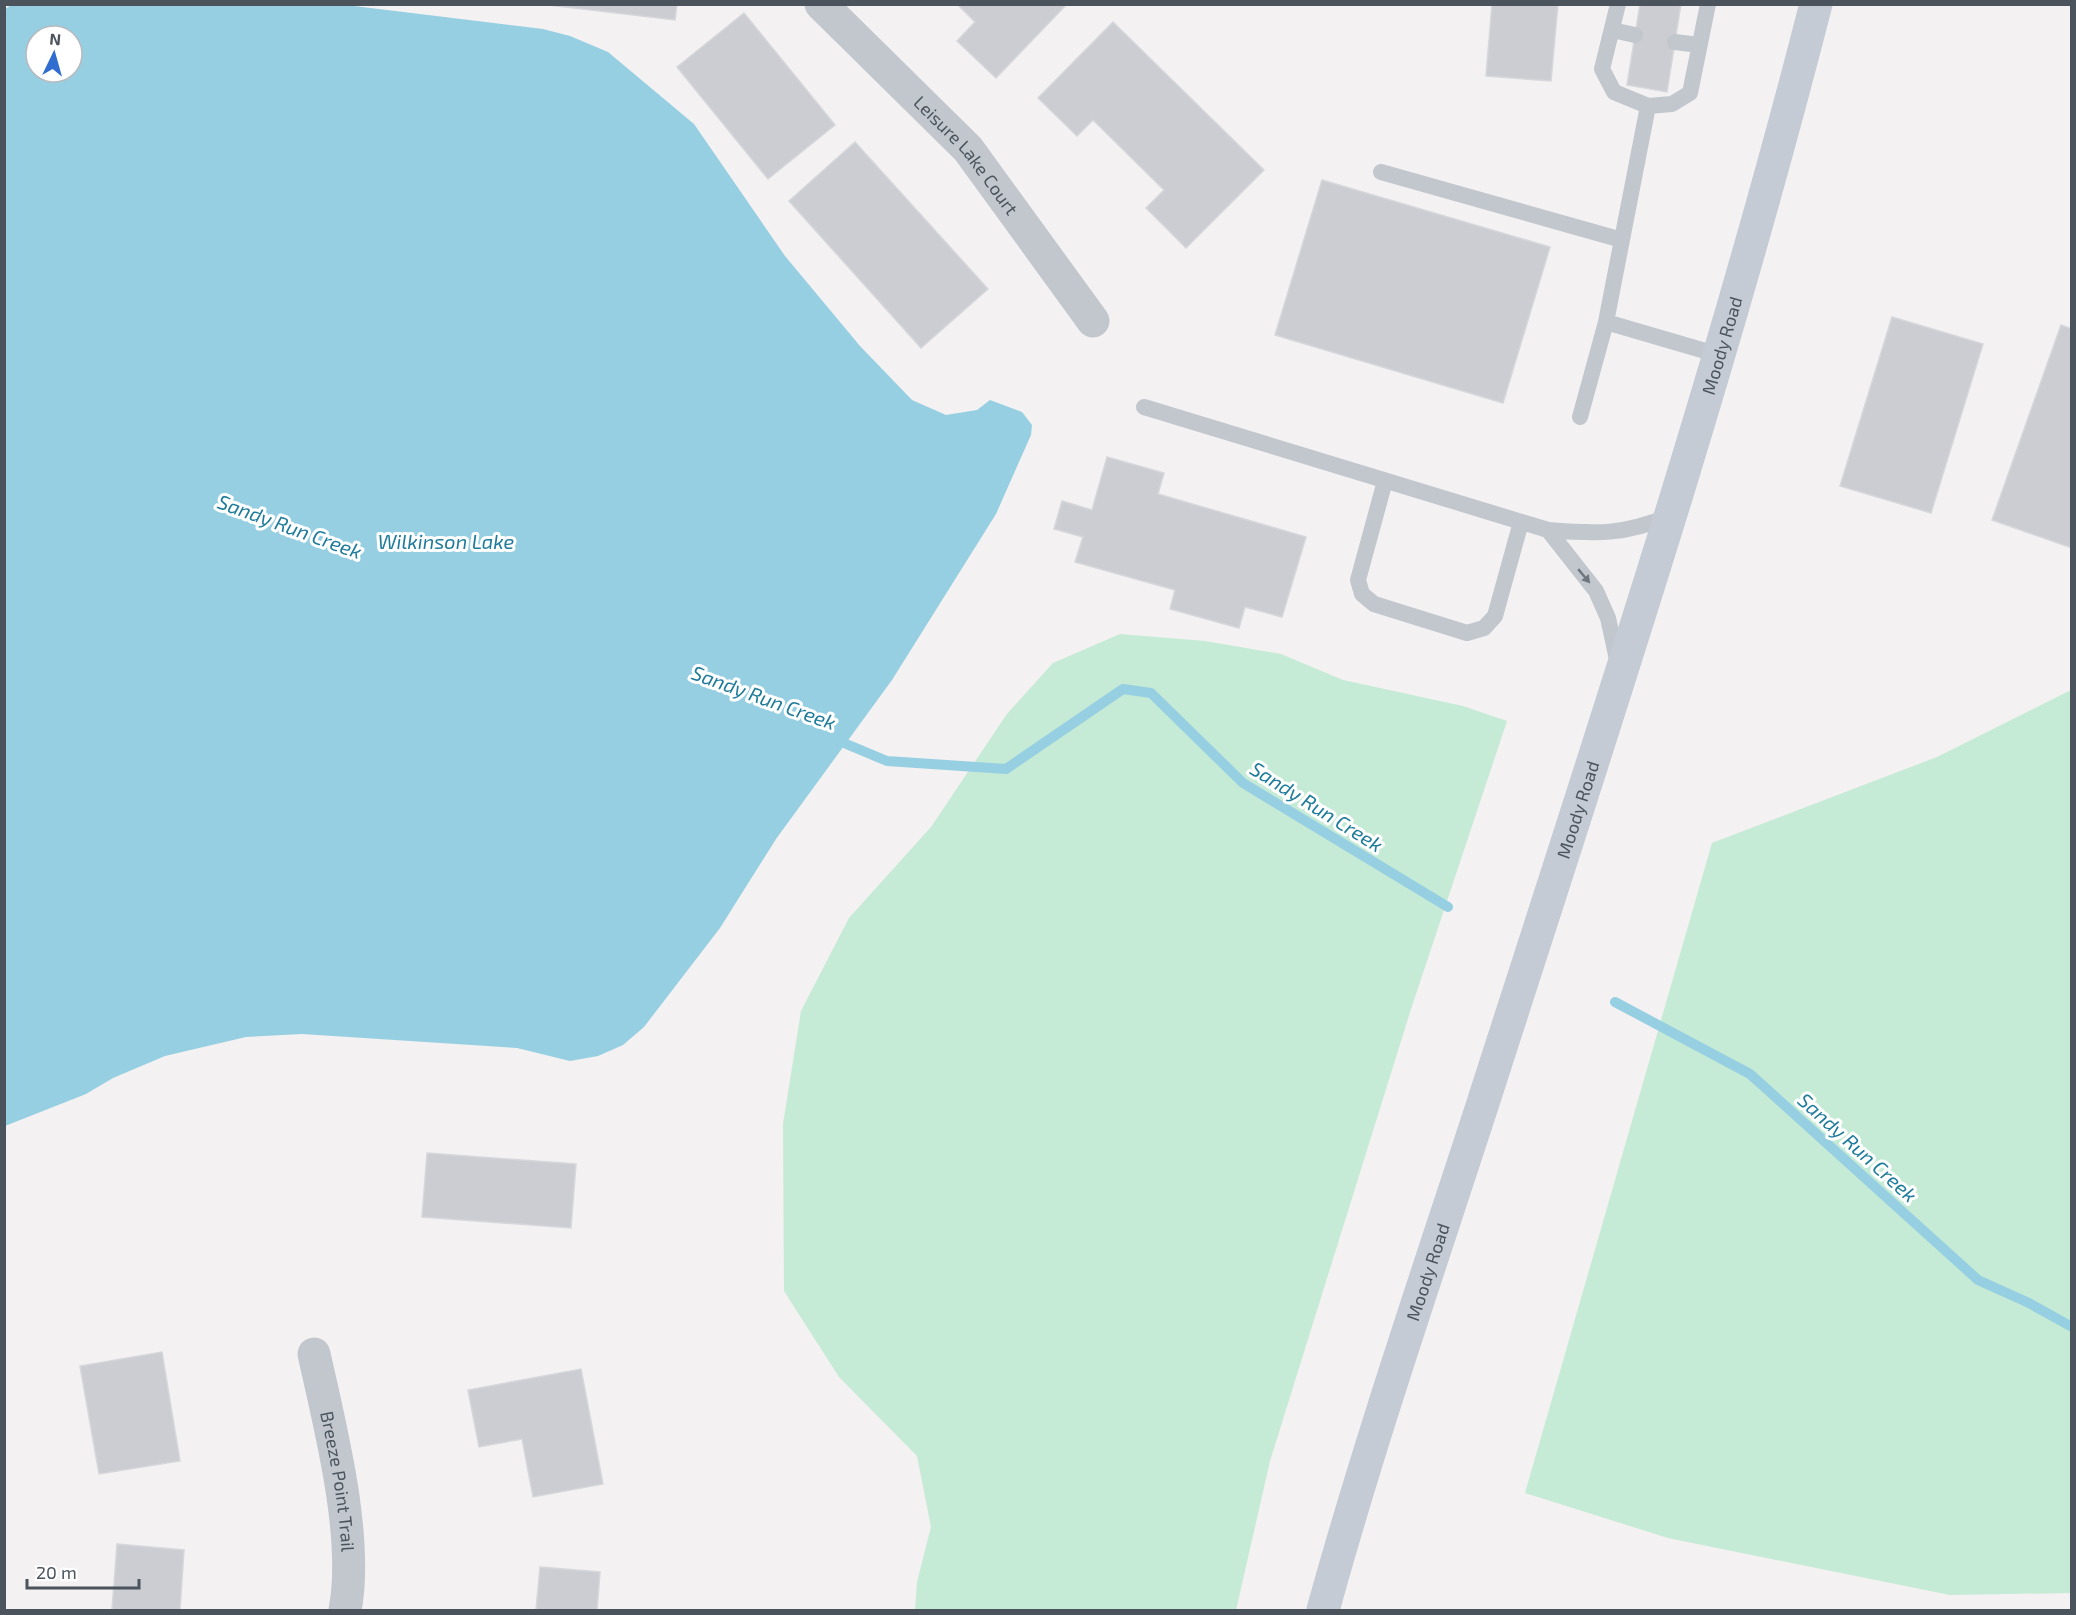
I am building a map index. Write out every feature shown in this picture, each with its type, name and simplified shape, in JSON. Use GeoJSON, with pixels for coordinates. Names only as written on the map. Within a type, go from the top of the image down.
{"type":"FeatureCollection","features":[{"type":"Feature","properties":{"kind":"main road","name":"Moody Road"},"geometry":{"type":"LineString","coordinates":[[1323,1611],[1442,1230],[1621,677],[1773,174],[1816,4]]}},
{"type":"Feature","properties":{"kind":"street","name":"Leisure Lake Court"},"geometry":{"type":"LineString","coordinates":[[821,4],[968,149],[1093,321]]}},
{"type":"Feature","properties":{"kind":"street","name":"Breeze Point Trail"},"geometry":{"type":"LineString","coordinates":[[314,1354],[332,1436],[344,1516],[350,1584],[345,1611]]}},
{"type":"Feature","properties":{"kind":"lane"},"geometry":{"type":"LineString","coordinates":[[1618,4],[1602,69],[1614,92],[1648,106],[1672,104],[1690,93],[1708,4]]}},
{"type":"Feature","properties":{"kind":"lane"},"geometry":{"type":"LineString","coordinates":[[1612,30],[1635,35]]}},
{"type":"Feature","properties":{"kind":"lane"},"geometry":{"type":"LineString","coordinates":[[1675,42],[1700,45]]}},
{"type":"Feature","properties":{"kind":"lane"},"geometry":{"type":"LineString","coordinates":[[1580,417],[1606,322],[1648,106]]}},
{"type":"Feature","properties":{"kind":"lane"},"geometry":{"type":"LineString","coordinates":[[1381,172],[1622,240]]}},
{"type":"Feature","properties":{"kind":"lane"},"geometry":{"type":"LineString","coordinates":[[1606,322],[1719,355]]}},
{"type":"Feature","properties":{"kind":"lane"},"geometry":{"type":"LineString","coordinates":[[1144,407],[1548,530],[1602,534],[1639,529],[1670,516]]}},
{"type":"Feature","properties":{"kind":"lane"},"geometry":{"type":"LineString","coordinates":[[1385,481],[1358,580],[1362,594],[1374,604],[1457,630],[1467,633],[1484,628],[1495,616],[1521,522]]}},
{"type":"Feature","properties":{"kind":"lane"},"geometry":{"type":"LineString","coordinates":[[1548,530],[1596,591],[1608,618],[1621,677]]}},
{"type":"Feature","properties":{"kind":"green space"},"geometry":{"type":"Polygon","coordinates":[[[1120,634],[1205,641],[1281,654],[1343,680],[1463,706],[1507,721],[1411,1009],[1270,1461],[1236,1610],[915,1610],[917,1582],[931,1527],[917,1456],[839,1377],[784,1291],[783,1124],[801,1011],[849,918],[931,827],[1007,714],[1053,663],[1120,634]]]}},
{"type":"Feature","properties":{"kind":"green space"},"geometry":{"type":"Polygon","coordinates":[[[2071,690],[2071,1593],[1950,1595],[1668,1538],[1525,1493],[1712,843],[1937,757],[2071,690]]]}},
{"type":"Feature","properties":{"kind":"water","name":"Wilkinson Lake"},"geometry":{"type":"Polygon","coordinates":[[[11,5],[346,5],[543,29],[570,36],[608,52],[694,124],[785,256],[860,346],[912,400],[946,415],[977,410],[990,400],[1022,412],[1032,425],[1031,435],[996,514],[892,680],[776,839],[720,928],[644,1027],[623,1045],[598,1056],[570,1061],[517,1048],[302,1034],[246,1037],[165,1056],[113,1078],[86,1094],[5,1126],[4,10],[11,5]]]}},
{"type":"Feature","properties":{"kind":"building"},"geometry":{"type":"Polygon","coordinates":[[[540,4],[677,4],[675,20],[540,4]]]}},
{"type":"Feature","properties":{"kind":"building"},"geometry":{"type":"Polygon","coordinates":[[[957,4],[1067,4],[996,78],[957,41],[975,22],[957,4]]]}},
{"type":"Feature","properties":{"kind":"building"},"geometry":{"type":"Polygon","coordinates":[[[1492,4],[1558,4],[1551,81],[1486,76],[1492,4]]]}},
{"type":"Feature","properties":{"kind":"building"},"geometry":{"type":"Polygon","coordinates":[[[1640,4],[1681,4],[1667,92],[1627,85],[1640,4]]]}},
{"type":"Feature","properties":{"kind":"building"},"geometry":{"type":"Polygon","coordinates":[[[744,13],[835,125],[768,179],[677,67],[744,13]]]}},
{"type":"Feature","properties":{"kind":"building"},"geometry":{"type":"Polygon","coordinates":[[[1113,22],[1264,170],[1186,248],[1146,208],[1164,190],[1093,120],[1077,136],[1038,98],[1113,22]]]}},
{"type":"Feature","properties":{"kind":"building"},"geometry":{"type":"Polygon","coordinates":[[[855,142],[988,289],[921,348],[789,201],[855,142]]]}},
{"type":"Feature","properties":{"kind":"building"},"geometry":{"type":"Polygon","coordinates":[[[1322,180],[1550,247],[1503,403],[1275,335],[1322,180]]]}},
{"type":"Feature","properties":{"kind":"building"},"geometry":{"type":"Polygon","coordinates":[[[1892,317],[1983,344],[1931,513],[1840,486],[1892,317]]]}},
{"type":"Feature","properties":{"kind":"building"},"geometry":{"type":"Polygon","coordinates":[[[2061,325],[2072,329],[2072,548],[1992,520],[2061,325]]]}},
{"type":"Feature","properties":{"kind":"building"},"geometry":{"type":"Polygon","coordinates":[[[1107,457],[1164,473],[1158,494],[1306,537],[1282,617],[1245,607],[1239,628],[1170,609],[1175,590],[1075,562],[1083,537],[1054,529],[1062,501],[1092,510],[1107,457]]]}},
{"type":"Feature","properties":{"kind":"building"},"geometry":{"type":"Polygon","coordinates":[[[427,1153],[576,1164],[571,1228],[422,1217],[427,1153]]]}},
{"type":"Feature","properties":{"kind":"building"},"geometry":{"type":"Polygon","coordinates":[[[162,1352],[180,1461],[99,1474],[80,1366],[162,1352]]]}},
{"type":"Feature","properties":{"kind":"building"},"geometry":{"type":"Polygon","coordinates":[[[581,1369],[603,1484],[533,1497],[522,1439],[479,1447],[468,1390],[581,1369]]]}},
{"type":"Feature","properties":{"kind":"building"},"geometry":{"type":"Polygon","coordinates":[[[117,1544],[184,1550],[180,1610],[112,1610],[117,1544]]]}},
{"type":"Feature","properties":{"kind":"building"},"geometry":{"type":"Polygon","coordinates":[[[540,1567],[600,1572],[597,1610],[536,1610],[540,1567]]]}},
{"type":"Feature","properties":{"kind":"waterway","name":"Sandy Run Creek"},"geometry":{"type":"LineString","coordinates":[[832,738],[887,761],[1006,769],[1123,689],[1151,693],[1243,783],[1448,907]]}},
{"type":"Feature","properties":{"kind":"waterway","name":"Sandy Run Creek"},"geometry":{"type":"LineString","coordinates":[[1615,1002],[1750,1074],[1978,1280],[2029,1303],[2072,1327]]}}]}
